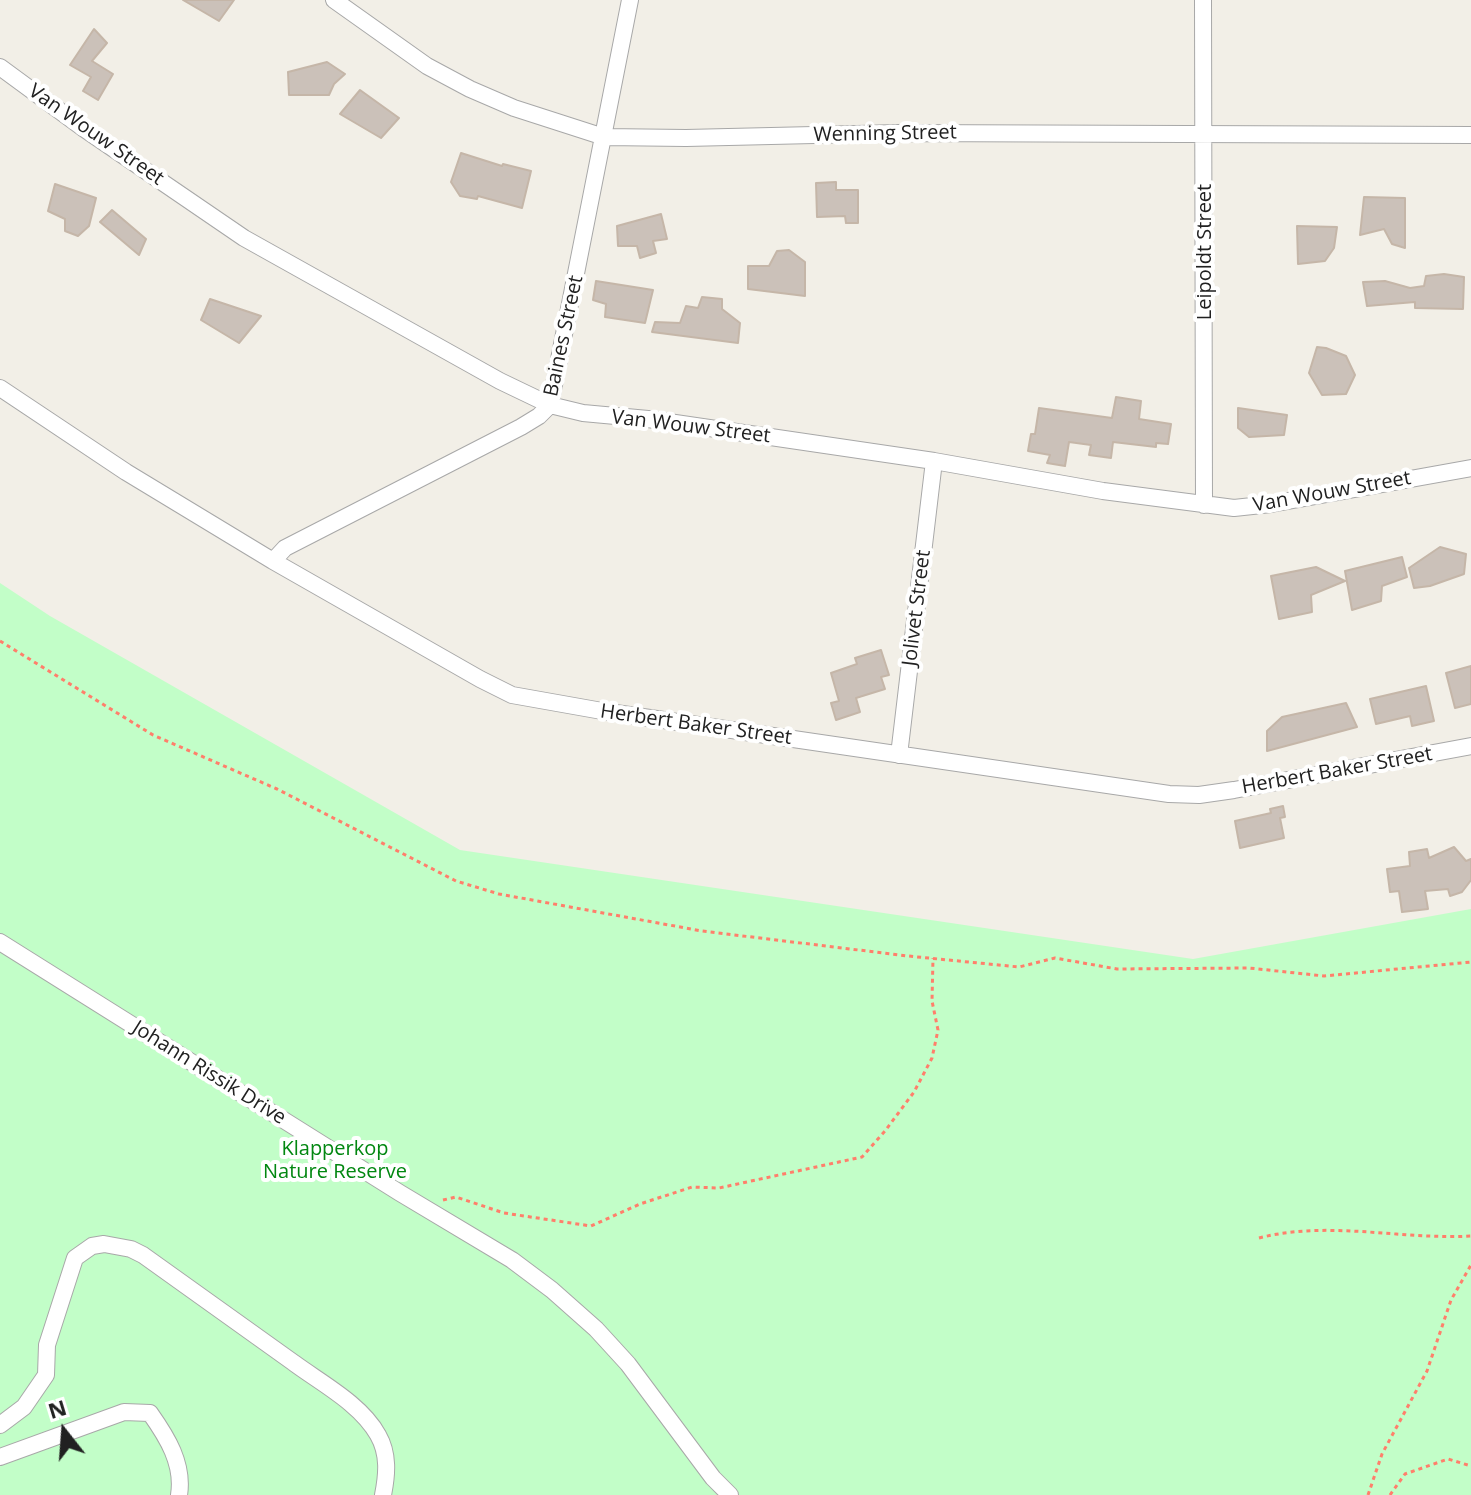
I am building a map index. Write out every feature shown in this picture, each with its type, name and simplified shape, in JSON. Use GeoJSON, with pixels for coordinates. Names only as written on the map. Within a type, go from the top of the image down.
{"type":"FeatureCollection","features":[{"type":"Feature","properties":{"kind":"street","name":"Wenning Street"},"geometry":{"type":"LineString","coordinates":[[334,0],[427,66],[470,89],[514,108],[604,137],[899,133],[1471,135]]}},
{"type":"Feature","properties":{"kind":"street","name":"Baines Street"},"geometry":{"type":"LineString","coordinates":[[273,561],[285,548],[521,427],[550,405],[630,0]]}},
{"type":"Feature","properties":{"kind":"street","name":"Leipoldt Street"},"geometry":{"type":"LineString","coordinates":[[1203,0],[1204,505]]}},
{"type":"Feature","properties":{"kind":"street","name":"Van Wouw Street"},"geometry":{"type":"LineString","coordinates":[[0,67],[244,238],[500,381],[550,405],[583,413],[648,419],[934,461],[1103,491],[1234,508],[1471,468]]}},
{"type":"Feature","properties":{"kind":"street","name":"Herbert Baker Street"},"geometry":{"type":"LineString","coordinates":[[0,388],[126,472],[273,561],[512,695],[542,702],[1169,794],[1199,795],[1471,746]]}},
{"type":"Feature","properties":{"kind":"street","name":"Jolivet Street"},"geometry":{"type":"LineString","coordinates":[[899,755],[934,461]]}},
{"type":"Feature","properties":{"kind":"street","name":"Johann Rissik Drive"},"geometry":{"type":"LineString","coordinates":[[0,942],[512,1260],[542,1282],[596,1329],[628,1364],[713,1478],[730,1495]]}},
{"type":"Feature","properties":{"kind":"street"},"geometry":{"type":"LineString","coordinates":[[0,1425],[24,1407],[46,1375],[47,1345],[75,1258],[92,1246],[116,1245],[143,1255],[331,1390],[362,1416],[379,1436],[384,1450],[386,1479],[383,1495]]}},
{"type":"Feature","properties":{"kind":"street"},"geometry":{"type":"LineString","coordinates":[[0,1457],[124,1412],[150,1413],[171,1444],[181,1484],[179,1495]]}},
{"type":"Feature","properties":{"kind":"street"},"geometry":{"type":"LineString","coordinates":[[713,1478],[720,1495]]}},
{"type":"Feature","properties":{"kind":"path"},"geometry":{"type":"LineString","coordinates":[[0,641],[153,735],[277,789],[456,881],[499,894],[702,931],[1019,967],[1055,958],[1117,969],[1249,968],[1324,976],[1471,962]]}},
{"type":"Feature","properties":{"kind":"path"},"geometry":{"type":"LineString","coordinates":[[436,1202],[456,1197],[504,1213],[591,1226],[640,1204],[692,1187],[719,1188],[862,1157],[914,1092],[932,1058],[938,1030],[932,1001],[933,958]]}},
{"type":"Feature","properties":{"kind":"path"},"geometry":{"type":"LineString","coordinates":[[1259,1238],[1287,1231],[1330,1229],[1421,1236],[1471,1236]]}},
{"type":"Feature","properties":{"kind":"path"},"geometry":{"type":"LineString","coordinates":[[1368,1495],[1382,1454],[1427,1371],[1451,1300],[1471,1265]]}},
{"type":"Feature","properties":{"kind":"path"},"geometry":{"type":"LineString","coordinates":[[1390,1495],[1405,1474],[1448,1459],[1471,1466]]}},
{"type":"Feature","properties":{"kind":"green space","name":"Klapperkop Nature Reserve"},"geometry":{"type":"Polygon","coordinates":[[[0,583],[50,616],[460,850],[1193,959],[1471,909],[1471,1495],[0,1495],[0,583]]]}},
{"type":"Feature","properties":{"kind":"building"},"geometry":{"type":"Polygon","coordinates":[[[183,0],[234,0],[219,21],[183,0]]]}},
{"type":"Feature","properties":{"kind":"building"},"geometry":{"type":"Polygon","coordinates":[[[94,29],[107,43],[92,61],[113,74],[98,100],[83,91],[91,77],[70,65],[94,29]]]}},
{"type":"Feature","properties":{"kind":"building"},"geometry":{"type":"Polygon","coordinates":[[[327,62],[345,74],[334,84],[329,95],[289,95],[288,72],[327,62]]]}},
{"type":"Feature","properties":{"kind":"building"},"geometry":{"type":"Polygon","coordinates":[[[360,90],[399,118],[381,138],[340,114],[360,90]]]}},
{"type":"Feature","properties":{"kind":"building"},"geometry":{"type":"Polygon","coordinates":[[[461,153],[531,171],[522,208],[478,196],[477,199],[460,196],[451,182],[461,153]]]}},
{"type":"Feature","properties":{"kind":"building"},"geometry":{"type":"Polygon","coordinates":[[[836,182],[836,190],[858,190],[858,223],[846,223],[845,216],[817,217],[816,183],[836,182]]]}},
{"type":"Feature","properties":{"kind":"building"},"geometry":{"type":"Polygon","coordinates":[[[55,184],[96,198],[89,226],[78,236],[65,231],[65,219],[48,211],[55,184]]]}},
{"type":"Feature","properties":{"kind":"building"},"geometry":{"type":"Polygon","coordinates":[[[1364,197],[1405,198],[1405,248],[1392,244],[1384,229],[1360,235],[1364,197]]]}},
{"type":"Feature","properties":{"kind":"building"},"geometry":{"type":"Polygon","coordinates":[[[112,210],[146,239],[139,255],[100,222],[112,210]]]}},
{"type":"Feature","properties":{"kind":"building"},"geometry":{"type":"Polygon","coordinates":[[[661,214],[667,239],[653,241],[656,253],[640,258],[637,246],[618,246],[617,226],[661,214]]]}},
{"type":"Feature","properties":{"kind":"building"},"geometry":{"type":"Polygon","coordinates":[[[1297,226],[1337,227],[1334,248],[1325,261],[1298,264],[1297,226]]]}},
{"type":"Feature","properties":{"kind":"building"},"geometry":{"type":"Polygon","coordinates":[[[789,250],[805,262],[805,296],[748,289],[748,266],[769,266],[777,251],[789,250]]]}},
{"type":"Feature","properties":{"kind":"building"},"geometry":{"type":"Polygon","coordinates":[[[1444,274],[1464,277],[1463,309],[1415,308],[1415,302],[1367,306],[1363,282],[1385,281],[1410,288],[1424,286],[1426,276],[1444,274]]]}},
{"type":"Feature","properties":{"kind":"building"},"geometry":{"type":"Polygon","coordinates":[[[596,281],[653,290],[645,323],[605,317],[606,304],[593,300],[596,281]]]}},
{"type":"Feature","properties":{"kind":"building"},"geometry":{"type":"Polygon","coordinates":[[[702,297],[722,299],[722,309],[740,323],[738,343],[652,332],[655,322],[680,323],[686,306],[698,308],[702,297]]]}},
{"type":"Feature","properties":{"kind":"building"},"geometry":{"type":"Polygon","coordinates":[[[210,299],[261,316],[239,343],[201,320],[210,299]]]}},
{"type":"Feature","properties":{"kind":"building"},"geometry":{"type":"Polygon","coordinates":[[[1317,347],[1346,356],[1355,375],[1346,394],[1322,395],[1309,373],[1317,347]]]}},
{"type":"Feature","properties":{"kind":"building"},"geometry":{"type":"Polygon","coordinates":[[[1116,397],[1141,401],[1139,419],[1171,424],[1168,444],[1156,443],[1156,447],[1113,442],[1111,458],[1089,455],[1091,445],[1069,442],[1065,466],[1047,463],[1050,455],[1028,451],[1031,434],[1035,434],[1039,408],[1112,418],[1116,397]]]}},
{"type":"Feature","properties":{"kind":"building"},"geometry":{"type":"Polygon","coordinates":[[[1238,408],[1287,415],[1284,435],[1249,437],[1238,428],[1238,408]]]}},
{"type":"Feature","properties":{"kind":"building"},"geometry":{"type":"Polygon","coordinates":[[[1440,547],[1466,554],[1464,574],[1414,588],[1409,568],[1440,547]]]}},
{"type":"Feature","properties":{"kind":"building"},"geometry":{"type":"Polygon","coordinates":[[[1402,557],[1407,577],[1382,586],[1381,601],[1352,610],[1345,571],[1402,557]]]}},
{"type":"Feature","properties":{"kind":"building"},"geometry":{"type":"Polygon","coordinates":[[[1316,567],[1345,581],[1311,595],[1312,612],[1279,619],[1271,576],[1316,567]]]}},
{"type":"Feature","properties":{"kind":"building"},"geometry":{"type":"Polygon","coordinates":[[[881,650],[889,675],[881,677],[885,689],[856,698],[860,712],[836,720],[831,703],[839,701],[831,673],[857,664],[855,658],[881,650]]]}},
{"type":"Feature","properties":{"kind":"building"},"geometry":{"type":"Polygon","coordinates":[[[1471,666],[1471,704],[1455,708],[1446,673],[1471,666]]]}},
{"type":"Feature","properties":{"kind":"building"},"geometry":{"type":"Polygon","coordinates":[[[1426,686],[1434,721],[1412,726],[1410,716],[1376,724],[1370,699],[1426,686]]]}},
{"type":"Feature","properties":{"kind":"building"},"geometry":{"type":"Polygon","coordinates":[[[1346,703],[1357,727],[1267,751],[1267,731],[1282,717],[1346,703]]]}},
{"type":"Feature","properties":{"kind":"building"},"geometry":{"type":"Polygon","coordinates":[[[1283,806],[1285,817],[1280,818],[1284,838],[1240,848],[1235,821],[1271,813],[1270,809],[1283,806]]]}},
{"type":"Feature","properties":{"kind":"building"},"geometry":{"type":"Polygon","coordinates":[[[1454,847],[1466,861],[1471,859],[1471,880],[1462,892],[1450,896],[1448,889],[1425,891],[1428,909],[1402,912],[1399,891],[1390,892],[1387,869],[1410,866],[1409,852],[1427,849],[1429,858],[1454,847]]]}}]}
